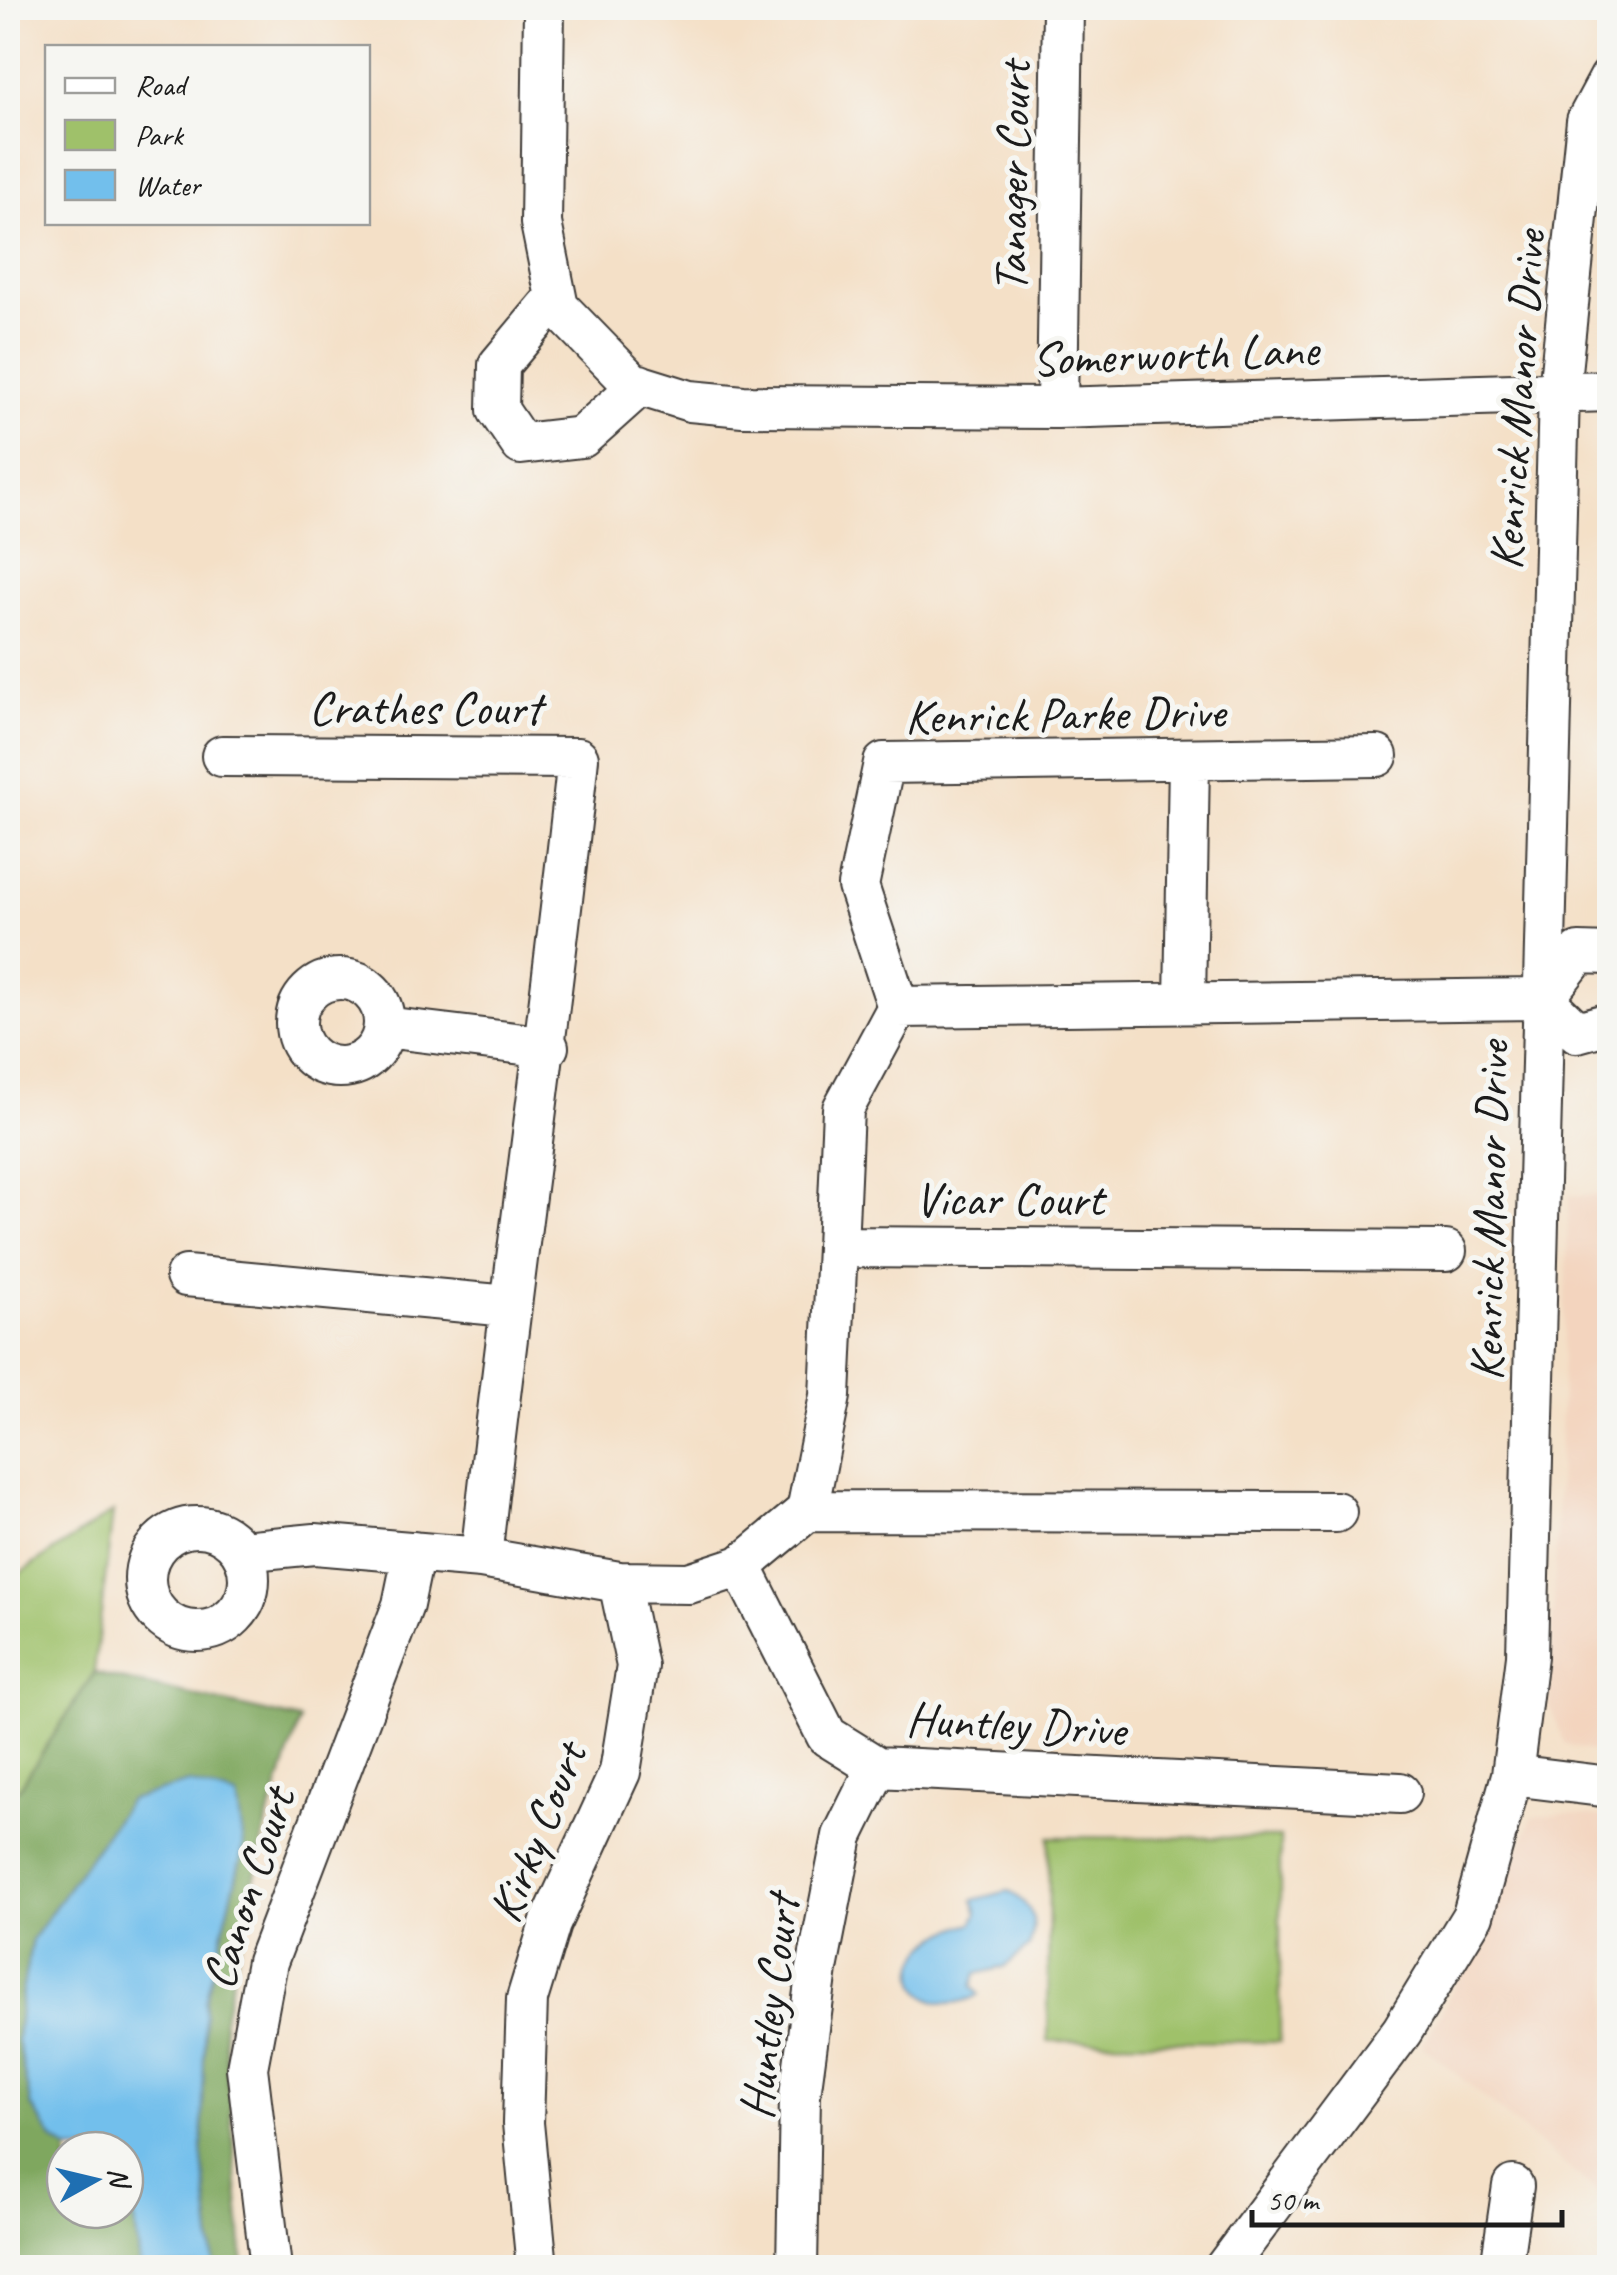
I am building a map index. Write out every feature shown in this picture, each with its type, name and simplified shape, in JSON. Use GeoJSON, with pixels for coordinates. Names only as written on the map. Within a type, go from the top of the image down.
{"type":"FeatureCollection","features":[{"type":"Feature","properties":{"kind":"street"},"geometry":{"type":"LineString","coordinates":[[544,8],[540,223],[558,307],[632,382],[640,385],[582,437],[522,444],[498,410],[499,364],[556,298]]}},
{"type":"Feature","properties":{"kind":"street","name":"Tanager Court"},"geometry":{"type":"LineString","coordinates":[[1057,408],[1063,8]]}},
{"type":"Feature","properties":{"kind":"street","name":"Kenrick Manor Drive"},"geometry":{"type":"LineString","coordinates":[[1225,2268],[1402,2031],[1472,1915],[1512,1775],[1528,1656],[1559,391],[1587,121],[1610,78]]}},
{"type":"Feature","properties":{"kind":"street","name":"Somerworth Lane"},"geometry":{"type":"LineString","coordinates":[[640,385],[690,401],[743,406],[1057,408],[1610,391]]}},
{"type":"Feature","properties":{"kind":"street","name":"Crathes Court"},"geometry":{"type":"LineString","coordinates":[[222,756],[578,758],[548,1047],[509,1306],[480,1558]]}},
{"type":"Feature","properties":{"kind":"street","name":"Kenrick Parke Drive"},"geometry":{"type":"LineString","coordinates":[[898,1007],[858,886],[884,763],[1377,756]]}},
{"type":"Feature","properties":{"kind":"street"},"geometry":{"type":"LineString","coordinates":[[1184,1003],[1189,759]]}},
{"type":"Feature","properties":{"kind":"street"},"geometry":{"type":"LineString","coordinates":[[1542,999],[1579,952],[1610,954]]}},
{"type":"Feature","properties":{"kind":"street"},"geometry":{"type":"LineString","coordinates":[[241,1551],[315,1544],[414,1552],[480,1558],[618,1582],[689,1583],[741,1566],[807,1510],[830,1396],[843,1108],[898,1007],[1542,999],[1576,1032],[1610,1023]]}},
{"type":"Feature","properties":{"kind":"street"},"geometry":{"type":"LineString","coordinates":[[384,1028],[548,1047]]}},
{"type":"Feature","properties":{"kind":"street","name":"Vicar Court"},"geometry":{"type":"LineString","coordinates":[[837,1248],[1446,1250]]}},
{"type":"Feature","properties":{"kind":"street"},"geometry":{"type":"LineString","coordinates":[[186,1276],[509,1306]]}},
{"type":"Feature","properties":{"kind":"street"},"geometry":{"type":"LineString","coordinates":[[807,1510],[1336,1512]]}},
{"type":"Feature","properties":{"kind":"street","name":"Canon Court"},"geometry":{"type":"LineString","coordinates":[[271,2268],[248,2068],[267,1962],[403,1605],[414,1552]]}},
{"type":"Feature","properties":{"kind":"street","name":"Huntley Drive"},"geometry":{"type":"LineString","coordinates":[[741,1566],[827,1736],[877,1767],[1400,1792]]}},
{"type":"Feature","properties":{"kind":"street","name":"Kirky Court"},"geometry":{"type":"LineString","coordinates":[[537,2268],[523,2123],[526,1999],[550,1924],[620,1772],[637,1666],[618,1582]]}},
{"type":"Feature","properties":{"kind":"street","name":"Huntley Court"},"geometry":{"type":"LineString","coordinates":[[797,2268],[800,2096],[817,1969],[844,1836],[877,1767]]}},
{"type":"Feature","properties":{"kind":"street"},"geometry":{"type":"LineString","coordinates":[[1512,1775],[1610,1787]]}},
{"type":"Feature","properties":{"kind":"street"},"geometry":{"type":"LineString","coordinates":[[1501,2268],[1513,2186]]}},
{"type":"Feature","properties":{"kind":"shaded area"},"geometry":{"type":"Polygon","coordinates":[[[1610,1195],[1609,1757],[1564,1743],[1550,1706],[1569,1196],[1610,1195]]]}},
{"type":"Feature","properties":{"kind":"shaded area"},"geometry":{"type":"Polygon","coordinates":[[[1565,1813],[1609,1818],[1609,2202],[1422,2045],[1474,1952],[1533,1817],[1565,1813]]]}},
{"type":"Feature","properties":{"kind":"green space"},"geometry":{"type":"Polygon","coordinates":[[[113,1512],[94,1673],[19,1789],[8,1788],[8,1581],[113,1512]]]}},
{"type":"Feature","properties":{"kind":"green space"},"geometry":{"type":"Polygon","coordinates":[[[94,1673],[300,1720],[267,1822],[223,2022],[244,2267],[214,2267],[202,2149],[205,2002],[244,1846],[129,1800],[32,1940],[17,2039],[31,2105],[47,2130],[45,2230],[136,2230],[140,2267],[8,2267],[8,1788],[19,1789],[94,1673]]]}},
{"type":"Feature","properties":{"kind":"green space"},"geometry":{"type":"Polygon","coordinates":[[[1049,1837],[1280,1838],[1280,2042],[1048,2041],[1049,1837]]]}},
{"type":"Feature","properties":{"kind":"water"},"geometry":{"type":"Polygon","coordinates":[[[189,1783],[237,1797],[244,1846],[205,2002],[202,2149],[214,2267],[140,2267],[136,2230],[145,2230],[145,2130],[47,2130],[31,2105],[17,2040],[32,1940],[129,1800],[189,1783]]]}},
{"type":"Feature","properties":{"kind":"water"},"geometry":{"type":"Polygon","coordinates":[[[1008,1891],[1031,1914],[1029,1947],[1004,1967],[976,1974],[972,1986],[979,1995],[956,2003],[937,2001],[923,1993],[916,1980],[916,1964],[925,1948],[944,1934],[973,1923],[978,1913],[973,1900],[1008,1891]]]}}]}
